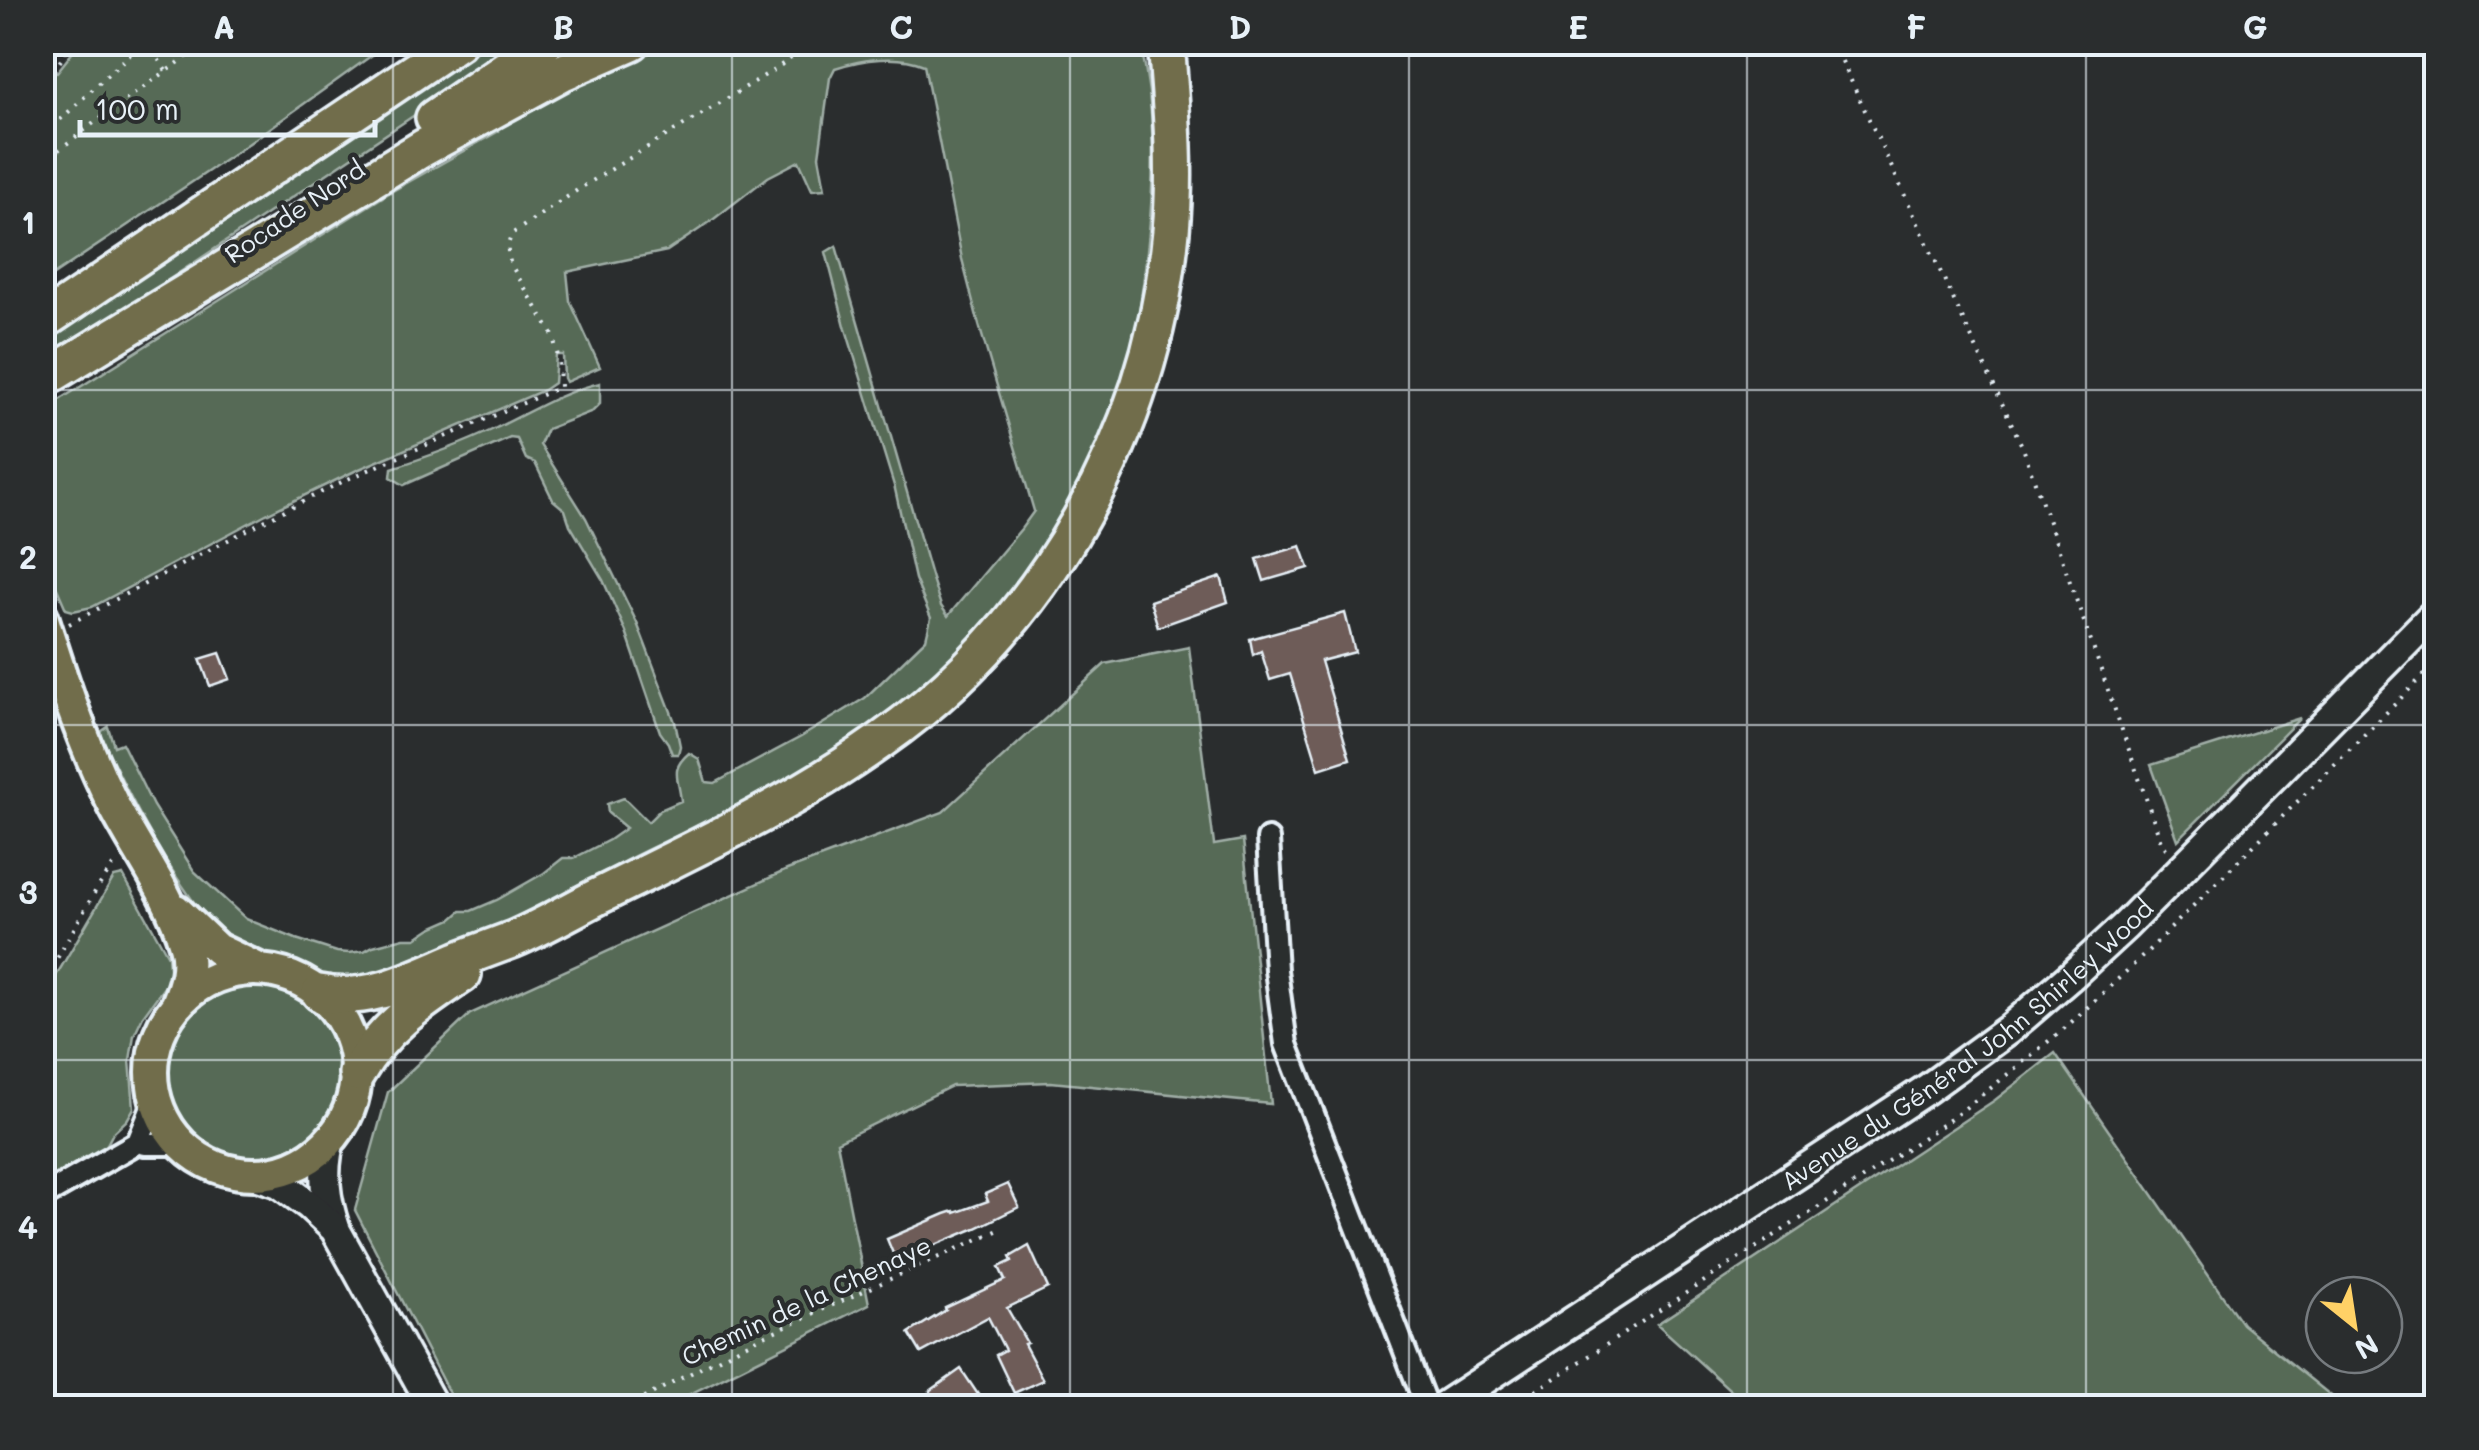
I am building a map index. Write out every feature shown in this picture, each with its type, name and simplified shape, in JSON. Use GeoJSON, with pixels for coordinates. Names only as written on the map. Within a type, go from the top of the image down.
{"type":"FeatureCollection","features":[{"type":"Feature","properties":{"kind":"highway"},"geometry":{"type":"LineString","coordinates":[[42,319],[336,106],[416,42]]}},
{"type":"Feature","properties":{"kind":"highway","name":"Rocade Nord"},"geometry":{"type":"LineString","coordinates":[[42,319],[458,42]]}},
{"type":"Feature","properties":{"kind":"highway","name":"Rocade Nord"},"geometry":{"type":"LineString","coordinates":[[46,378],[546,42]]}},
{"type":"Feature","properties":{"kind":"highway"},"geometry":{"type":"LineString","coordinates":[[46,378],[423,148],[560,73],[632,42]]}},
{"type":"Feature","properties":{"kind":"highway"},"geometry":{"type":"LineString","coordinates":[[320,993],[336,996],[370,992],[421,976],[517,937],[731,830],[824,778],[908,721],[998,634],[1061,552],[1098,486],[1128,419],[1152,345],[1172,228],[1173,152],[1164,52]]}},
{"type":"Feature","properties":{"kind":"highway"},"geometry":{"type":"LineString","coordinates":[[357,1072],[380,1037],[404,1016],[517,937]]}},
{"type":"Feature","properties":{"kind":"main road"},"geometry":{"type":"LineString","coordinates":[[46,625],[92,761],[170,904],[186,948],[185,984],[165,1008],[147,1098],[181,1144],[214,1166],[233,1172],[274,1172],[294,1166],[329,1142],[350,1110],[357,1072],[351,1037],[333,1006],[320,993],[282,973],[242,970],[206,981],[165,1008]]}},
{"type":"Feature","properties":{"kind":"main road"},"geometry":{"type":"LineString","coordinates":[[170,904],[217,948],[260,970]]}},
{"type":"Feature","properties":{"kind":"street","name":"Avenue du Général John Shirley Wood"},"geometry":{"type":"LineString","coordinates":[[1441,1408],[1831,1154],[2008,1030],[2072,975],[2179,872],[2436,612]]}},
{"type":"Feature","properties":{"kind":"street"},"geometry":{"type":"LineString","coordinates":[[1268,839],[1276,970],[1286,1044],[1427,1408]]}},
{"type":"Feature","properties":{"kind":"street"},"geometry":{"type":"LineString","coordinates":[[138,1142],[150,1116],[147,1098]]}},
{"type":"Feature","properties":{"kind":"street"},"geometry":{"type":"LineString","coordinates":[[42,1197],[138,1142],[181,1144]]}},
{"type":"Feature","properties":{"kind":"street"},"geometry":{"type":"LineString","coordinates":[[329,1142],[324,1187],[335,1229],[434,1408]]}},
{"type":"Feature","properties":{"kind":"street"},"geometry":{"type":"LineString","coordinates":[[253,1174],[279,1183],[335,1229]]}},
{"type":"Feature","properties":{"kind":"path"},"geometry":{"type":"LineString","coordinates":[[42,88],[72,42]]}},
{"type":"Feature","properties":{"kind":"path"},"geometry":{"type":"LineString","coordinates":[[45,134],[145,42],[166,71]]}},
{"type":"Feature","properties":{"kind":"path"},"geometry":{"type":"LineString","coordinates":[[42,127],[56,152],[208,42]]}},
{"type":"Feature","properties":{"kind":"path"},"geometry":{"type":"LineString","coordinates":[[799,42],[802,50]]}},
{"type":"Feature","properties":{"kind":"path"},"geometry":{"type":"LineString","coordinates":[[46,625],[348,479],[560,387],[552,333],[507,254],[507,243],[513,234],[802,50],[832,42]]}},
{"type":"Feature","properties":{"kind":"path"},"geometry":{"type":"LineString","coordinates":[[1833,42],[2023,448],[2162,841],[2179,872]]}},
{"type":"Feature","properties":{"kind":"path"},"geometry":{"type":"LineString","coordinates":[[42,985],[120,856]]}},
{"type":"Feature","properties":{"kind":"path"},"geometry":{"type":"LineString","coordinates":[[147,1098],[136,1074],[140,1041],[165,1008]]}},
{"type":"Feature","properties":{"kind":"path","name":"Chemin de la Chenaye"},"geometry":{"type":"LineString","coordinates":[[625,1408],[742,1346],[1003,1228]]}},
{"type":"Feature","properties":{"kind":"green space"},"geometry":{"type":"Polygon","coordinates":[[[80,42],[389,43],[234,154],[43,282],[43,77],[57,72],[80,42]]]}},
{"type":"Feature","properties":{"kind":"green space"},"geometry":{"type":"Polygon","coordinates":[[[483,43],[522,43],[43,364],[42,338],[483,43]]]}},
{"type":"Feature","properties":{"kind":"green space"},"geometry":{"type":"Polygon","coordinates":[[[668,43],[1140,43],[1153,142],[1148,242],[1136,328],[1099,443],[1040,550],[1004,600],[963,646],[872,726],[803,771],[491,932],[364,983],[336,982],[296,962],[240,944],[209,921],[164,857],[101,736],[108,727],[114,746],[122,743],[153,806],[194,871],[246,919],[296,939],[349,953],[416,938],[461,911],[497,900],[563,858],[574,858],[609,840],[626,828],[608,813],[607,804],[624,798],[648,822],[660,810],[681,801],[677,770],[689,753],[699,759],[706,782],[715,783],[865,698],[926,639],[931,618],[915,579],[895,489],[826,252],[836,246],[932,579],[948,616],[1034,511],[962,259],[924,65],[880,59],[835,68],[830,78],[819,156],[825,189],[812,190],[799,161],[768,177],[667,251],[567,272],[570,301],[600,367],[566,382],[563,355],[556,355],[554,383],[544,390],[357,470],[92,607],[66,609],[43,556],[42,411],[389,193],[499,131],[496,122],[592,74],[668,43]]]}},
{"type":"Feature","properties":{"kind":"green space"},"geometry":{"type":"Polygon","coordinates":[[[600,383],[600,404],[593,411],[547,429],[540,445],[586,518],[637,623],[675,722],[678,754],[672,754],[660,732],[626,632],[603,580],[565,510],[553,500],[535,463],[526,459],[517,439],[510,438],[404,485],[391,477],[392,468],[600,383]]]}},
{"type":"Feature","properties":{"kind":"green space"},"geometry":{"type":"Polygon","coordinates":[[[1189,647],[1214,845],[1243,840],[1271,1104],[1051,1082],[952,1086],[837,1142],[869,1304],[664,1407],[456,1407],[355,1210],[388,1092],[470,1014],[787,870],[943,812],[1105,664],[1189,647]]]}},
{"type":"Feature","properties":{"kind":"green space"},"geometry":{"type":"Polygon","coordinates":[[[2300,718],[2178,840],[2151,765],[2300,718]]]}},
{"type":"Feature","properties":{"kind":"green space"},"geometry":{"type":"Polygon","coordinates":[[[123,875],[168,956],[170,979],[134,1035],[130,1060],[134,1108],[127,1120],[105,1148],[43,1185],[43,998],[114,877],[123,875]]]}},
{"type":"Feature","properties":{"kind":"green space"},"geometry":{"type":"Polygon","coordinates":[[[254,985],[288,992],[316,1011],[335,1039],[342,1073],[335,1107],[316,1135],[288,1154],[254,1161],[220,1154],[192,1135],[173,1107],[166,1073],[173,1039],[192,1011],[220,992],[254,985]]]}},
{"type":"Feature","properties":{"kind":"green space"},"geometry":{"type":"Polygon","coordinates":[[[2055,1053],[2242,1324],[2345,1407],[1749,1407],[1657,1324],[1995,1100],[2055,1053]]]}},
{"type":"Feature","properties":{"kind":"building"},"geometry":{"type":"Polygon","coordinates":[[[1301,546],[1309,568],[1264,581],[1257,559],[1301,546]]]}},
{"type":"Feature","properties":{"kind":"building"},"geometry":{"type":"Polygon","coordinates":[[[1221,577],[1228,602],[1158,627],[1150,601],[1221,577]]]}},
{"type":"Feature","properties":{"kind":"building"},"geometry":{"type":"Polygon","coordinates":[[[1345,613],[1355,652],[1321,661],[1350,759],[1319,769],[1290,674],[1270,680],[1261,651],[1253,655],[1250,639],[1345,613]]]}},
{"type":"Feature","properties":{"kind":"building"},"geometry":{"type":"Polygon","coordinates":[[[220,653],[230,679],[210,686],[200,659],[220,653]]]}},
{"type":"Feature","properties":{"kind":"building"},"geometry":{"type":"Polygon","coordinates":[[[1008,1184],[1019,1207],[921,1251],[919,1247],[894,1256],[887,1239],[988,1201],[985,1194],[1008,1184]]]}},
{"type":"Feature","properties":{"kind":"building"},"geometry":{"type":"Polygon","coordinates":[[[1029,1246],[1048,1288],[1007,1308],[1043,1380],[1014,1393],[996,1355],[1005,1350],[988,1317],[921,1353],[909,1333],[945,1308],[1005,1280],[999,1267],[1029,1246]]]}},
{"type":"Feature","properties":{"kind":"building"},"geometry":{"type":"Polygon","coordinates":[[[961,1369],[987,1408],[941,1408],[930,1391],[961,1369]]]}}]}
